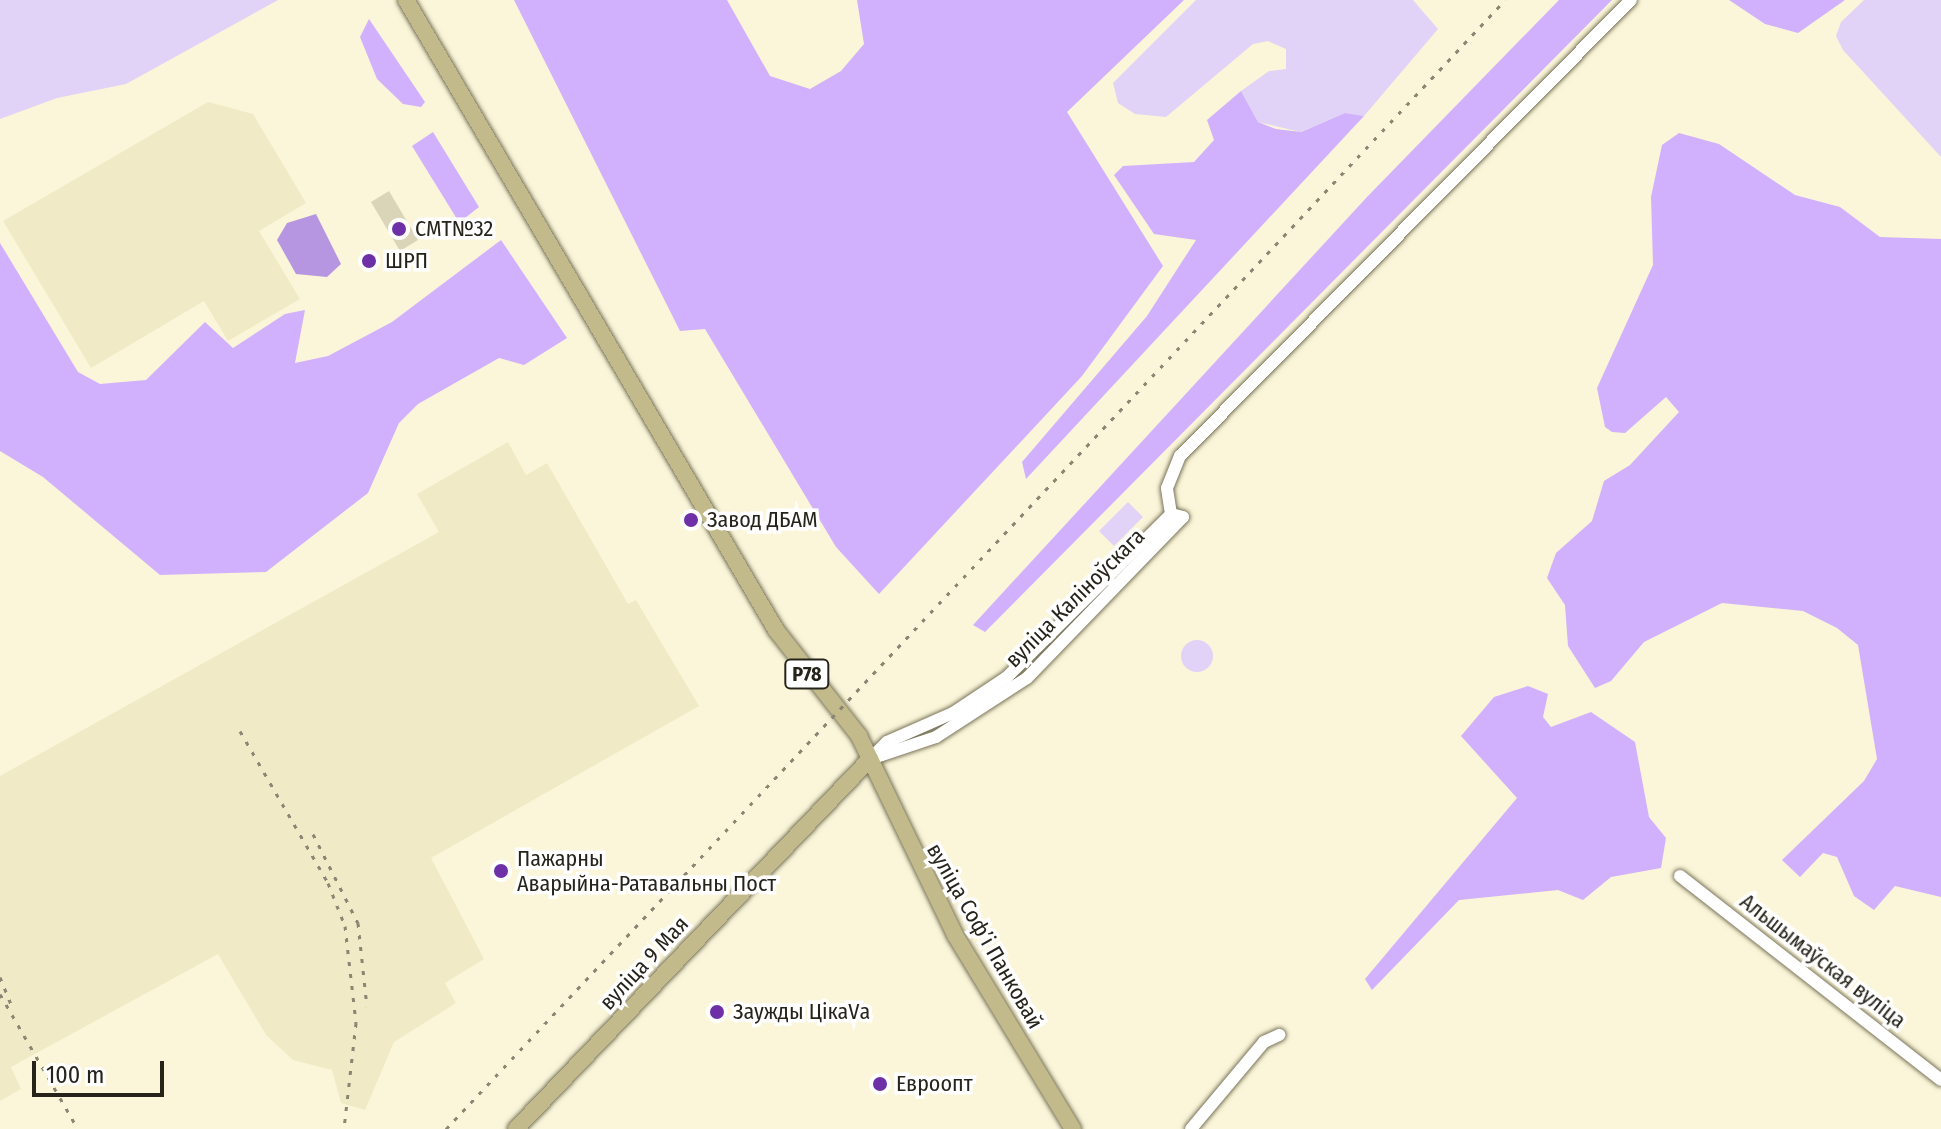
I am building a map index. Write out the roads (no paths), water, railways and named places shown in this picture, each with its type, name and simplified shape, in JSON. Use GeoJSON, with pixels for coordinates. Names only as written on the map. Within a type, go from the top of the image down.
{"type":"FeatureCollection","features":[{"type":"Feature","properties":{"kind":"main road","name":"Р78"},"geometry":{"type":"LineString","coordinates":[[406,0],[776,630],[851,724],[870,759]]}},
{"type":"Feature","properties":{"kind":"main road","name":"вуліца 9 Мая"},"geometry":{"type":"LineString","coordinates":[[516,1129],[870,759]]}},
{"type":"Feature","properties":{"kind":"main road","name":"вуліца Софʼі Панковай"},"geometry":{"type":"LineString","coordinates":[[870,759],[955,935],[1073,1129]]}},
{"type":"Feature","properties":{"kind":"street","name":"вуліца Каліноўскага"},"geometry":{"type":"LineString","coordinates":[[870,759],[936,737],[1013,689],[1177,516],[1167,488],[1180,456],[1631,0]]}},
{"type":"Feature","properties":{"kind":"street","name":"Альшымаўская вуліца"},"geometry":{"type":"LineString","coordinates":[[1680,876],[1941,1080]]}},
{"type":"Feature","properties":{"kind":"street"},"geometry":{"type":"LineString","coordinates":[[1191,1129],[1264,1042],[1279,1035]]}},
{"type":"Feature","properties":{"kind":"railway"},"geometry":{"type":"LineString","coordinates":[[446,1129],[1505,0]]}},
{"type":"Feature","properties":{"kind":"railway"},"geometry":{"type":"LineString","coordinates":[[240,731],[328,883],[345,926],[356,1023],[344,1129]]}},
{"type":"Feature","properties":{"kind":"railway"},"geometry":{"type":"LineString","coordinates":[[313,834],[358,923],[367,1007]]}},
{"type":"Feature","properties":{"kind":"railway"},"geometry":{"type":"LineString","coordinates":[[0,977],[11,1004]]}},
{"type":"Feature","properties":{"kind":"railway"},"geometry":{"type":"LineString","coordinates":[[0,994],[78,1129]]}},
{"type":"Feature","properties":{"kind":"place","name":"СМТ№32"},"geometry":{"type":"Point","coordinates":[399,229]}},
{"type":"Feature","properties":{"kind":"place","name":"ШРП"},"geometry":{"type":"Point","coordinates":[369,261]}},
{"type":"Feature","properties":{"kind":"place","name":"Завод ДБАМ"},"geometry":{"type":"Point","coordinates":[691,520]}},
{"type":"Feature","properties":{"kind":"place","name":"Пажарны Аварыйна-Ратавальны Пост"},"geometry":{"type":"Point","coordinates":[501,871]}},
{"type":"Feature","properties":{"kind":"place","name":"Заужды ЦікаVа"},"geometry":{"type":"Point","coordinates":[717,1012]}},
{"type":"Feature","properties":{"kind":"place","name":"Евроопт"},"geometry":{"type":"Point","coordinates":[880,1084]}}]}
